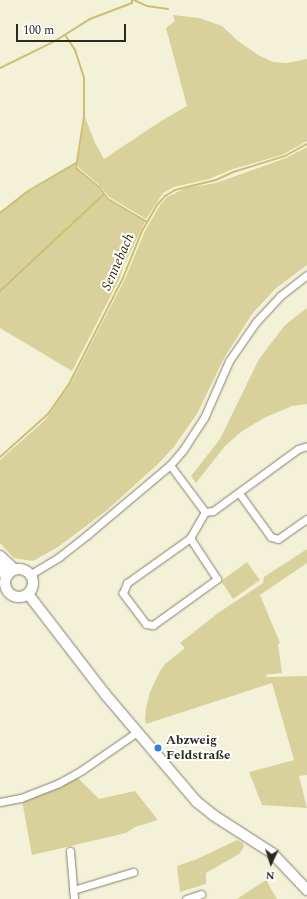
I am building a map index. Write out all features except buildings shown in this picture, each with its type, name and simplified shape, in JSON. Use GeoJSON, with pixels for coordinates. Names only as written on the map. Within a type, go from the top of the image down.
{"type":"FeatureCollection","features":[{"type":"Feature","properties":{"kind":"street"},"geometry":{"type":"LineString","coordinates":[[31,574],[59,557],[170,465],[183,450],[204,418],[229,361],[256,322],[280,296],[307,275]]}},
{"type":"Feature","properties":{"kind":"street"},"geometry":{"type":"LineString","coordinates":[[205,512],[213,511],[292,453],[307,446]]}},
{"type":"Feature","properties":{"kind":"street"},"geometry":{"type":"LineString","coordinates":[[170,465],[205,512]]}},
{"type":"Feature","properties":{"kind":"street"},"geometry":{"type":"LineString","coordinates":[[239,493],[271,537],[278,539],[307,519]]}},
{"type":"Feature","properties":{"kind":"street"},"geometry":{"type":"LineString","coordinates":[[190,538],[217,579],[154,625],[146,624],[123,593],[127,583],[190,538],[205,512]]}},
{"type":"Feature","properties":{"kind":"street"},"geometry":{"type":"LineString","coordinates":[[0,556],[14,569],[23,569],[31,574],[34,581],[32,588],[28,594],[22,597],[10,594],[4,583],[6,577],[14,569]]}},
{"type":"Feature","properties":{"kind":"street"},"geometry":{"type":"LineString","coordinates":[[0,566],[6,577]]}},
{"type":"Feature","properties":{"kind":"street"},"geometry":{"type":"LineString","coordinates":[[28,594],[105,694],[198,802],[212,815],[272,853],[307,890]]}},
{"type":"Feature","properties":{"kind":"street"},"geometry":{"type":"LineString","coordinates":[[0,802],[21,798],[59,783],[82,770],[137,732]]}},
{"type":"Feature","properties":{"kind":"street"},"geometry":{"type":"LineString","coordinates":[[70,851],[74,899]]}},
{"type":"Feature","properties":{"kind":"street"},"geometry":{"type":"LineString","coordinates":[[73,890],[133,872]]}},
{"type":"Feature","properties":{"kind":"street"},"geometry":{"type":"LineString","coordinates":[[186,899],[201,894]]}},
{"type":"Feature","properties":{"kind":"shaded area"},"geometry":{"type":"Polygon","coordinates":[[[173,15],[199,18],[222,26],[238,41],[258,55],[273,62],[287,63],[307,59],[307,141],[282,155],[233,169],[209,179],[174,187],[163,193],[146,219],[109,197],[99,185],[77,166],[85,117],[95,143],[104,159],[161,121],[187,106],[166,28],[175,21],[173,15]]]}},
{"type":"Feature","properties":{"kind":"shaded area"},"geometry":{"type":"Polygon","coordinates":[[[307,147],[307,265],[275,289],[252,314],[224,358],[197,414],[173,448],[158,464],[106,511],[58,547],[33,561],[14,558],[0,543],[0,460],[45,420],[71,383],[125,279],[145,231],[160,205],[167,197],[186,188],[216,183],[286,158],[307,147]]]}},
{"type":"Feature","properties":{"kind":"shaded area"},"geometry":{"type":"Polygon","coordinates":[[[75,163],[75,168],[98,188],[107,199],[145,222],[123,267],[120,278],[72,371],[0,328],[0,212],[26,192],[75,163]]]}},
{"type":"Feature","properties":{"kind":"shaded area"},"geometry":{"type":"Polygon","coordinates":[[[307,308],[307,404],[292,406],[264,418],[241,432],[225,446],[196,483],[191,476],[220,439],[259,359],[285,325],[307,308]]]}},
{"type":"Feature","properties":{"kind":"shaded area"},"geometry":{"type":"Polygon","coordinates":[[[307,549],[307,563],[260,595],[280,643],[278,644],[282,673],[265,675],[267,677],[307,676],[307,775],[299,776],[307,808],[262,805],[249,772],[294,760],[272,683],[146,724],[146,708],[150,692],[160,671],[165,664],[185,648],[180,643],[218,613],[263,583],[264,577],[307,549]]]}},
{"type":"Feature","properties":{"kind":"shaded area"},"geometry":{"type":"Polygon","coordinates":[[[247,562],[260,580],[233,599],[221,581],[247,562]]]}},
{"type":"Feature","properties":{"kind":"shaded area"},"geometry":{"type":"Polygon","coordinates":[[[77,777],[99,799],[135,791],[158,820],[135,827],[126,833],[32,855],[22,801],[60,786],[77,777]]]}},
{"type":"Feature","properties":{"kind":"shaded area"},"geometry":{"type":"Polygon","coordinates":[[[237,840],[243,843],[244,847],[239,854],[206,873],[206,884],[180,892],[177,866],[197,859],[237,840]]]}},
{"type":"Feature","properties":{"kind":"shaded area"},"geometry":{"type":"Polygon","coordinates":[[[266,880],[277,899],[237,899],[266,880]]]}},
{"type":"Feature","properties":{"kind":"waterway"},"geometry":{"type":"LineString","coordinates":[[0,68],[55,41],[90,19],[132,3],[132,0]]}},
{"type":"Feature","properties":{"kind":"waterway"},"geometry":{"type":"LineString","coordinates":[[134,0],[147,6],[168,9]]}},
{"type":"Feature","properties":{"kind":"waterway"},"geometry":{"type":"LineString","coordinates":[[65,35],[75,50],[84,78],[84,117],[76,168],[99,187],[108,199],[147,222]]}},
{"type":"Feature","properties":{"kind":"waterway","name":"Sennebach"},"geometry":{"type":"LineString","coordinates":[[0,457],[48,414],[70,382],[123,278],[142,231],[157,205],[165,196],[175,190],[216,180],[233,172],[285,156],[307,144]]}},
{"type":"Feature","properties":{"kind":"waterway"},"geometry":{"type":"LineString","coordinates":[[0,213],[28,191],[76,163]]}},
{"type":"Feature","properties":{"kind":"waterway"},"geometry":{"type":"LineString","coordinates":[[0,291],[104,194]]}},
{"type":"Feature","properties":{"kind":"place","name":"Abzweig Feldstraße"},"geometry":{"type":"Point","coordinates":[158,748]}}]}
